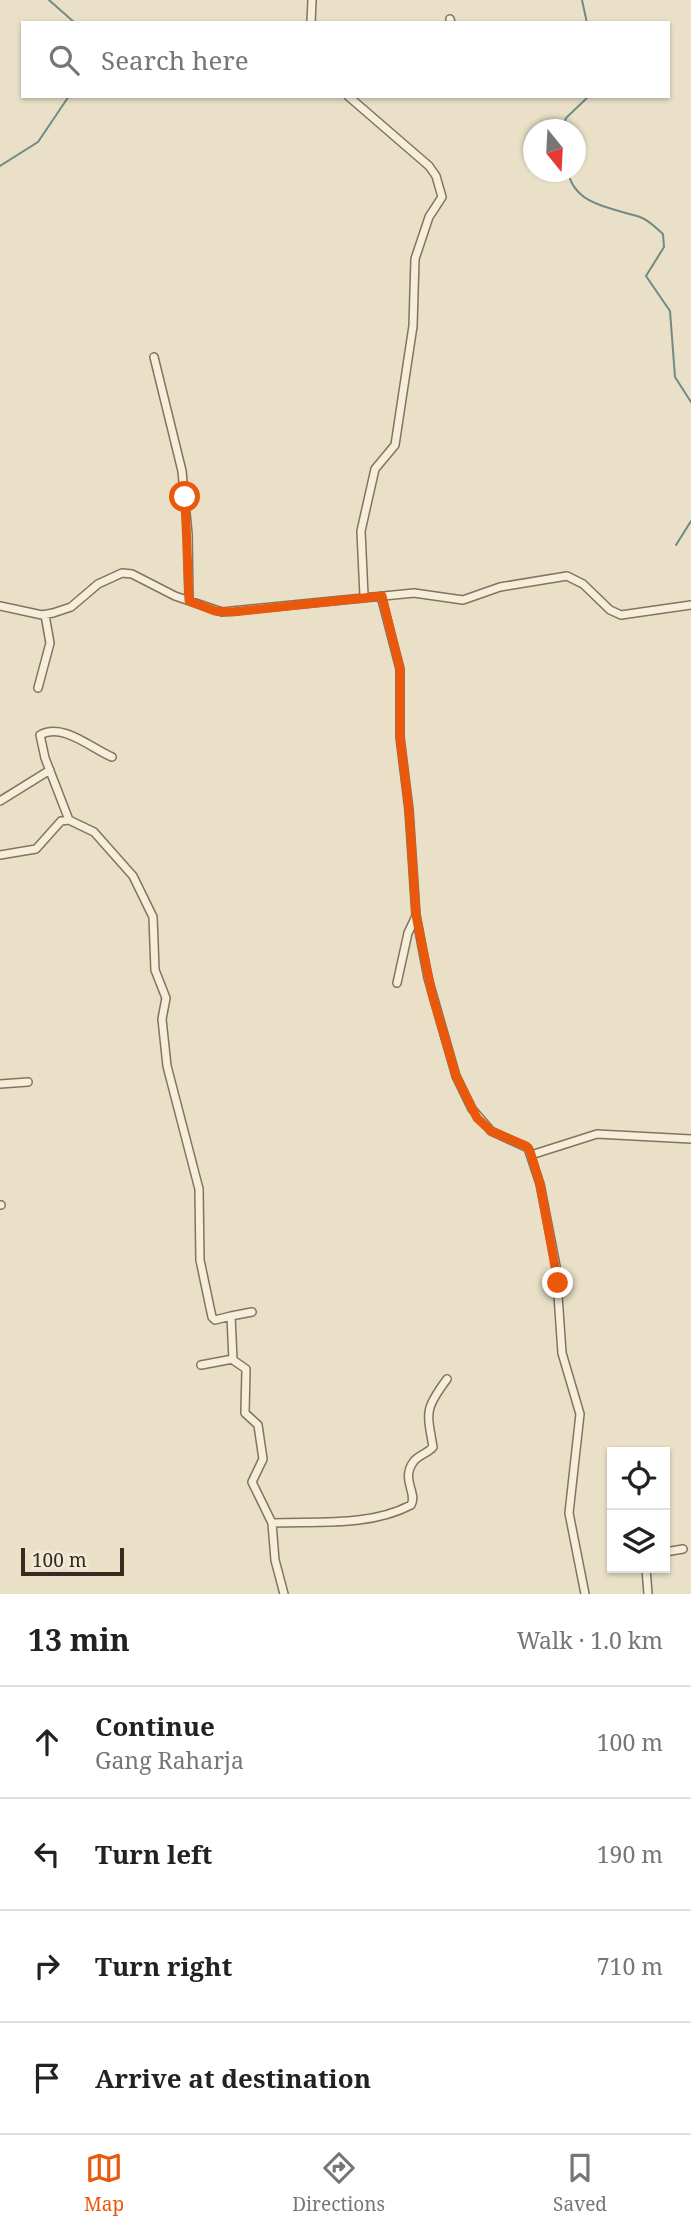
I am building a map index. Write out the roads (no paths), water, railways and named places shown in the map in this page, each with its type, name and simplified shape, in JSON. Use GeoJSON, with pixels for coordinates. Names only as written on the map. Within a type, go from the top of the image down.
{"type":"FeatureCollection","features":[{"type":"Feature","properties":{"kind":"street"},"geometry":{"type":"LineString","coordinates":[[311,21],[312,0]]}},
{"type":"Feature","properties":{"kind":"street"},"geometry":{"type":"LineString","coordinates":[[350,98],[429,166],[442,195],[428,220],[415,259],[413,326],[395,445],[375,469],[361,531],[364,596]]}},
{"type":"Feature","properties":{"kind":"street"},"geometry":{"type":"LineString","coordinates":[[154,357],[182,471],[188,534],[189,601]]}},
{"type":"Feature","properties":{"kind":"street"},"geometry":{"type":"LineString","coordinates":[[0,606],[45,615],[71,607],[98,584],[122,573],[139,577],[215,611],[232,612],[364,596],[434,594],[463,600],[500,587],[567,576],[583,583],[610,610],[621,615],[691,605]]}},
{"type":"Feature","properties":{"kind":"street"},"geometry":{"type":"LineString","coordinates":[[382,596],[400,669],[400,737],[409,810],[416,915],[432,994],[466,1099],[482,1125],[502,1138],[526,1146],[531,1155],[556,1266],[562,1353],[580,1414],[568,1506],[572,1539],[585,1594]]}},
{"type":"Feature","properties":{"kind":"street"},"geometry":{"type":"LineString","coordinates":[[37,688],[50,643],[45,615]]}},
{"type":"Feature","properties":{"kind":"street"},"geometry":{"type":"LineString","coordinates":[[69,820],[39,741],[43,733],[85,740],[112,757]]}},
{"type":"Feature","properties":{"kind":"street"},"geometry":{"type":"LineString","coordinates":[[0,802],[50,770]]}},
{"type":"Feature","properties":{"kind":"street"},"geometry":{"type":"LineString","coordinates":[[0,855],[36,849],[57,823],[69,820],[102,837],[133,876],[153,917],[155,971],[166,998],[162,1019],[168,1072],[199,1189],[200,1260],[212,1317],[215,1321],[252,1312]]}},
{"type":"Feature","properties":{"kind":"street"},"geometry":{"type":"LineString","coordinates":[[397,983],[408,933],[416,915]]}},
{"type":"Feature","properties":{"kind":"street"},"geometry":{"type":"LineString","coordinates":[[0,1084],[28,1082]]}},
{"type":"Feature","properties":{"kind":"street"},"geometry":{"type":"LineString","coordinates":[[531,1155],[597,1134],[691,1139]]}},
{"type":"Feature","properties":{"kind":"street"},"geometry":{"type":"LineString","coordinates":[[232,1316],[233,1359]]}},
{"type":"Feature","properties":{"kind":"street"},"geometry":{"type":"LineString","coordinates":[[201,1365],[233,1359],[246,1369],[245,1413],[258,1425],[263,1459],[252,1482],[272,1523],[275,1560],[284,1594]]}},
{"type":"Feature","properties":{"kind":"street"},"geometry":{"type":"LineString","coordinates":[[272,1523],[342,1521],[391,1513],[411,1505],[413,1498],[407,1476],[414,1461],[433,1447],[427,1418],[431,1404],[447,1379]]}},
{"type":"Feature","properties":{"kind":"street"},"geometry":{"type":"LineString","coordinates":[[670,1551],[683,1549]]}},
{"type":"Feature","properties":{"kind":"street"},"geometry":{"type":"LineString","coordinates":[[646,1573],[648,1594]]}},
{"type":"Feature","properties":{"kind":"waterway"},"geometry":{"type":"LineString","coordinates":[[49,0],[73,21]]}},
{"type":"Feature","properties":{"kind":"waterway"},"geometry":{"type":"LineString","coordinates":[[582,0],[587,21]]}},
{"type":"Feature","properties":{"kind":"waterway"},"geometry":{"type":"LineString","coordinates":[[0,166],[38,142],[68,98]]}},
{"type":"Feature","properties":{"kind":"waterway"},"geometry":{"type":"LineString","coordinates":[[566,119],[587,98]]}},
{"type":"Feature","properties":{"kind":"waterway"},"geometry":{"type":"LineString","coordinates":[[572,182],[587,199],[643,218],[663,234],[664,247],[646,276],[670,311],[675,377],[691,402]]}},
{"type":"Feature","properties":{"kind":"waterway"},"geometry":{"type":"LineString","coordinates":[[676,545],[691,521]]}}]}
